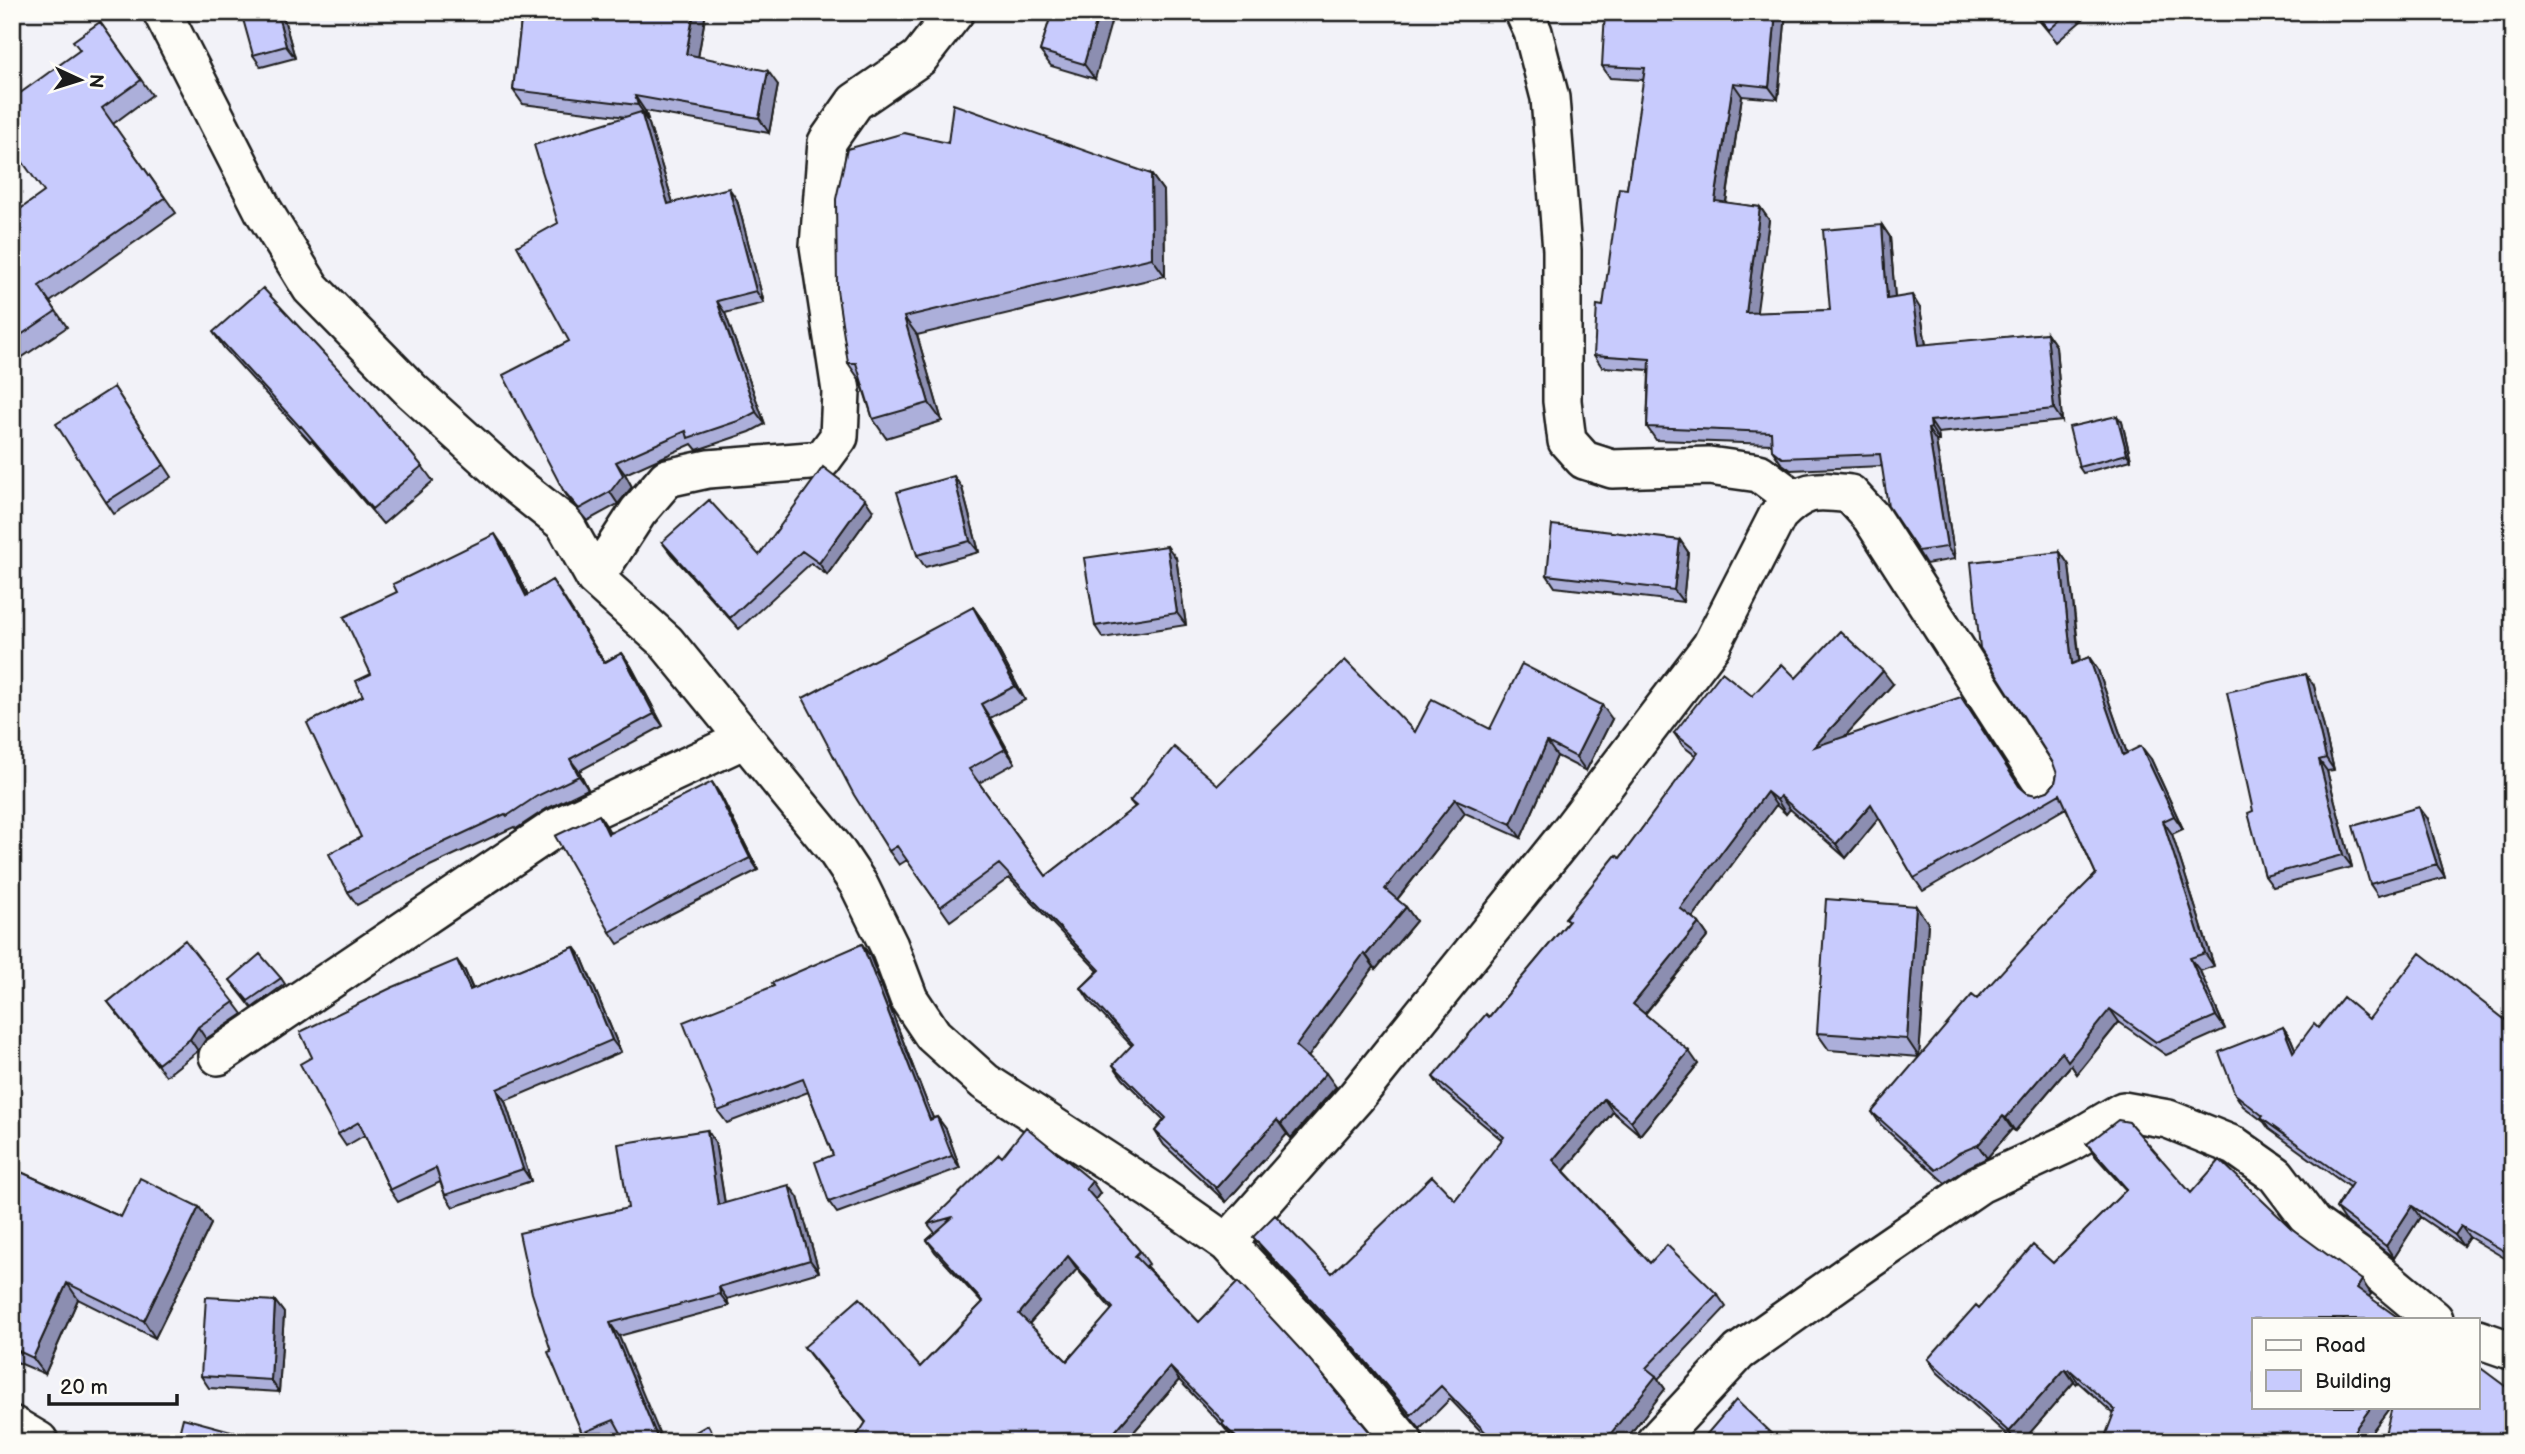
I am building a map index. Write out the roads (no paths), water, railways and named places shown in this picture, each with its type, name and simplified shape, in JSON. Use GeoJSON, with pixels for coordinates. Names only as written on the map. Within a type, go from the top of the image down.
{"type":"FeatureCollection","features":[{"type":"Feature","properties":{"kind":"street"},"geometry":{"type":"LineString","coordinates":[[162,12],[263,209],[311,288],[411,391],[511,481],[565,523],[595,578],[666,642],[835,849],[859,885],[889,946],[909,999],[933,1035],[985,1082],[1175,1205],[1227,1243],[1334,1358],[1404,1442]]}},
{"type":"Feature","properties":{"kind":"street"},"geometry":{"type":"LineString","coordinates":[[595,578],[638,512],[667,478],[708,469],[821,460],[839,438],[841,391],[820,246],[827,142],[855,102],[919,58],[955,12]]}},
{"type":"Feature","properties":{"kind":"street"},"geometry":{"type":"LineString","coordinates":[[1524,12],[1550,98],[1562,250],[1562,401],[1567,441],[1584,460],[1612,469],[1709,466],[1759,473],[1794,499]]}},
{"type":"Feature","properties":{"kind":"street"},"geometry":{"type":"LineString","coordinates":[[1227,1243],[1356,1097],[1569,832],[1711,646],[1778,514],[1794,499],[1820,490],[1850,494],[1871,517],[2045,787]]}},
{"type":"Feature","properties":{"kind":"street"},"geometry":{"type":"LineString","coordinates":[[218,1056],[555,828],[745,739]]}},
{"type":"Feature","properties":{"kind":"street"},"geometry":{"type":"LineString","coordinates":[[1655,1442],[1739,1352],[1847,1275],[1980,1184],[2067,1144],[2123,1111],[2168,1119],[2235,1146],[2276,1175],[2313,1224],[2361,1258],[2433,1318]]}},
{"type":"Feature","properties":{"kind":"street"},"geometry":{"type":"LineString","coordinates":[[2480,1340],[2513,1351]]}}]}
